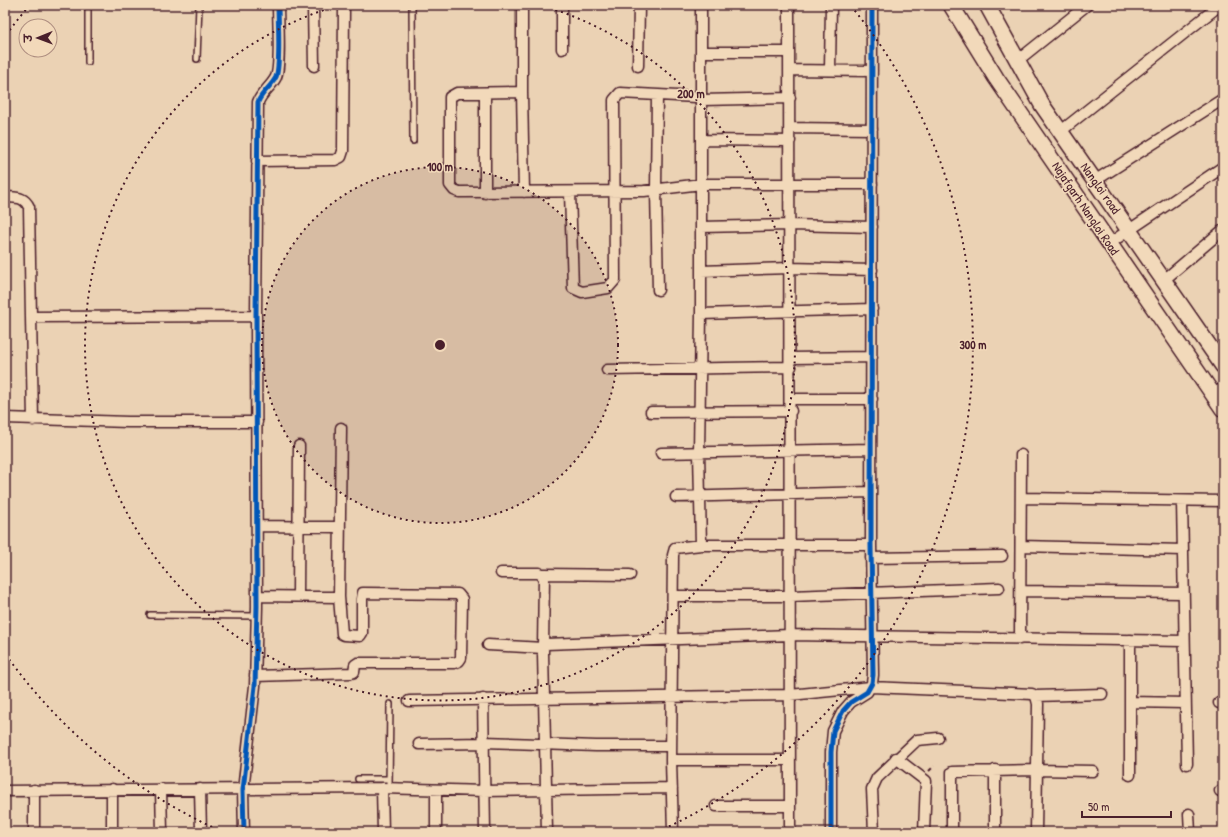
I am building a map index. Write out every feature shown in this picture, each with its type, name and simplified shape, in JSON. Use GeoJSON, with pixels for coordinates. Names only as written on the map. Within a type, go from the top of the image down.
{"type":"FeatureCollection","features":[{"type":"Feature","properties":{"kind":"main road","name":"Najafgarh Nangloi Road"},"geometry":{"type":"LineString","coordinates":[[951,5],[996,78],[1110,244],[1218,391],[1223,409]]}},
{"type":"Feature","properties":{"kind":"main road","name":"Nangloi road"},"geometry":{"type":"LineString","coordinates":[[986,5],[1042,105],[1096,180],[1223,366]]}},
{"type":"Feature","properties":{"kind":"street"},"geometry":{"type":"LineString","coordinates":[[244,832],[243,790],[255,676],[258,596],[256,316],[258,102],[260,96],[273,82],[278,70],[278,5]]}},
{"type":"Feature","properties":{"kind":"street"},"geometry":{"type":"LineString","coordinates":[[313,5],[314,66]]}},
{"type":"Feature","properties":{"kind":"street"},"geometry":{"type":"LineString","coordinates":[[257,161],[336,160],[341,157],[343,143],[344,5]]}},
{"type":"Feature","properties":{"kind":"street"},"geometry":{"type":"LineString","coordinates":[[522,5],[524,192]]}},
{"type":"Feature","properties":{"kind":"street"},"geometry":{"type":"LineString","coordinates":[[562,5],[562,49]]}},
{"type":"Feature","properties":{"kind":"street"},"geometry":{"type":"LineString","coordinates":[[638,66],[639,5]]}},
{"type":"Feature","properties":{"kind":"street"},"geometry":{"type":"LineString","coordinates":[[701,5],[702,52],[699,99],[702,140],[699,412],[699,495],[701,546]]}},
{"type":"Feature","properties":{"kind":"street"},"geometry":{"type":"LineString","coordinates":[[789,5],[791,363],[790,832]]}},
{"type":"Feature","properties":{"kind":"street"},"geometry":{"type":"LineString","coordinates":[[830,70],[831,5]]}},
{"type":"Feature","properties":{"kind":"street"},"geometry":{"type":"LineString","coordinates":[[831,832],[830,752],[833,731],[843,711],[851,702],[867,692],[873,675],[873,593],[871,558],[872,5]]}},
{"type":"Feature","properties":{"kind":"street"},"geometry":{"type":"LineString","coordinates":[[1018,61],[1088,5]]}},
{"type":"Feature","properties":{"kind":"street"},"geometry":{"type":"LineString","coordinates":[[1061,131],[1220,5]]}},
{"type":"Feature","properties":{"kind":"street"},"geometry":{"type":"LineString","coordinates":[[702,52],[789,52]]}},
{"type":"Feature","properties":{"kind":"street"},"geometry":{"type":"LineString","coordinates":[[790,70],[872,71]]}},
{"type":"Feature","properties":{"kind":"street"},"geometry":{"type":"LineString","coordinates":[[485,92],[486,193]]}},
{"type":"Feature","properties":{"kind":"street"},"geometry":{"type":"LineString","coordinates":[[522,92],[454,94],[449,100],[450,185],[454,190],[458,192],[486,193],[615,192],[656,190],[702,184],[872,184]]}},
{"type":"Feature","properties":{"kind":"street"},"geometry":{"type":"LineString","coordinates":[[570,192],[572,284],[577,291],[582,292],[608,288],[615,280],[614,100],[616,96],[620,93],[699,99],[790,98]]}},
{"type":"Feature","properties":{"kind":"street"},"geometry":{"type":"LineString","coordinates":[[657,95],[656,190],[658,290]]}},
{"type":"Feature","properties":{"kind":"street"},"geometry":{"type":"LineString","coordinates":[[1096,180],[1223,99]]}},
{"type":"Feature","properties":{"kind":"street"},"geometry":{"type":"LineString","coordinates":[[790,128],[872,129]]}},
{"type":"Feature","properties":{"kind":"street"},"geometry":{"type":"LineString","coordinates":[[702,140],[790,141]]}},
{"type":"Feature","properties":{"kind":"street"},"geometry":{"type":"LineString","coordinates":[[1110,244],[1223,167]]}},
{"type":"Feature","properties":{"kind":"street"},"geometry":{"type":"LineString","coordinates":[[5,197],[22,198],[26,201],[29,207],[33,420]]}},
{"type":"Feature","properties":{"kind":"street"},"geometry":{"type":"LineString","coordinates":[[702,227],[790,225],[872,227]]}},
{"type":"Feature","properties":{"kind":"street"},"geometry":{"type":"LineString","coordinates":[[1164,280],[1223,230]]}},
{"type":"Feature","properties":{"kind":"street"},"geometry":{"type":"LineString","coordinates":[[701,271],[790,268],[872,270]]}},
{"type":"Feature","properties":{"kind":"street"},"geometry":{"type":"LineString","coordinates":[[701,314],[872,309]]}},
{"type":"Feature","properties":{"kind":"street"},"geometry":{"type":"LineString","coordinates":[[31,317],[256,316]]}},
{"type":"Feature","properties":{"kind":"street"},"geometry":{"type":"LineString","coordinates":[[607,370],[700,368],[872,357]]}},
{"type":"Feature","properties":{"kind":"street"},"geometry":{"type":"LineString","coordinates":[[791,399],[872,399]]}},
{"type":"Feature","properties":{"kind":"street"},"geometry":{"type":"LineString","coordinates":[[651,412],[791,411]]}},
{"type":"Feature","properties":{"kind":"street"},"geometry":{"type":"LineString","coordinates":[[5,418],[33,420],[184,423],[257,422]]}},
{"type":"Feature","properties":{"kind":"street"},"geometry":{"type":"LineString","coordinates":[[255,676],[351,674],[354,672],[355,665],[358,663],[454,663],[459,661],[462,599],[460,596],[363,592],[362,633],[360,636],[342,634],[339,597],[341,428]]}},
{"type":"Feature","properties":{"kind":"street"},"geometry":{"type":"LineString","coordinates":[[298,596],[299,446]]}},
{"type":"Feature","properties":{"kind":"street"},"geometry":{"type":"LineString","coordinates":[[661,453],[871,449]]}},
{"type":"Feature","properties":{"kind":"street"},"geometry":{"type":"LineString","coordinates":[[1020,638],[1021,455]]}},
{"type":"Feature","properties":{"kind":"street"},"geometry":{"type":"LineString","coordinates":[[676,497],[699,495],[871,492]]}},
{"type":"Feature","properties":{"kind":"street"},"geometry":{"type":"LineString","coordinates":[[1021,498],[1223,501]]}},
{"type":"Feature","properties":{"kind":"street"},"geometry":{"type":"LineString","coordinates":[[1182,501],[1187,764]]}},
{"type":"Feature","properties":{"kind":"street"},"geometry":{"type":"LineString","coordinates":[[258,526],[340,528]]}},
{"type":"Feature","properties":{"kind":"street"},"geometry":{"type":"LineString","coordinates":[[673,832],[671,746],[673,551],[675,548],[701,546],[871,545]]}},
{"type":"Feature","properties":{"kind":"street"},"geometry":{"type":"LineString","coordinates":[[1021,546],[1183,550]]}},
{"type":"Feature","properties":{"kind":"street"},"geometry":{"type":"LineString","coordinates":[[871,558],[1002,556]]}},
{"type":"Feature","properties":{"kind":"street"},"geometry":{"type":"LineString","coordinates":[[501,573],[630,575]]}},
{"type":"Feature","properties":{"kind":"street"},"geometry":{"type":"LineString","coordinates":[[542,574],[545,580],[543,648],[547,832]]}},
{"type":"Feature","properties":{"kind":"street"},"geometry":{"type":"LineString","coordinates":[[673,596],[791,596],[999,588]]}},
{"type":"Feature","properties":{"kind":"street"},"geometry":{"type":"LineString","coordinates":[[1021,591],[1184,593]]}},
{"type":"Feature","properties":{"kind":"street"},"geometry":{"type":"LineString","coordinates":[[258,596],[339,597]]}},
{"type":"Feature","properties":{"kind":"street"},"geometry":{"type":"LineString","coordinates":[[488,645],[543,648],[546,644],[572,642],[672,641],[790,635],[1184,641]]}},
{"type":"Feature","properties":{"kind":"street"},"geometry":{"type":"LineString","coordinates":[[1130,640],[1130,775]]}},
{"type":"Feature","properties":{"kind":"street"},"geometry":{"type":"LineString","coordinates":[[408,701],[790,695],[870,687],[1032,694],[1036,696],[1102,694]]}},
{"type":"Feature","properties":{"kind":"street"},"geometry":{"type":"LineString","coordinates":[[1036,696],[1038,704],[1035,770],[1036,832]]}},
{"type":"Feature","properties":{"kind":"street"},"geometry":{"type":"LineString","coordinates":[[484,700],[485,832]]}},
{"type":"Feature","properties":{"kind":"street"},"geometry":{"type":"LineString","coordinates":[[1130,702],[1185,702]]}},
{"type":"Feature","properties":{"kind":"street"},"geometry":{"type":"LineString","coordinates":[[874,832],[872,796],[874,784],[896,758],[916,740],[938,738]]}},
{"type":"Feature","properties":{"kind":"street"},"geometry":{"type":"LineString","coordinates":[[419,744],[484,743],[671,746]]}},
{"type":"Feature","properties":{"kind":"street"},"geometry":{"type":"LineString","coordinates":[[896,758],[926,781],[924,832]]}},
{"type":"Feature","properties":{"kind":"street"},"geometry":{"type":"LineString","coordinates":[[671,760],[790,760]]}},
{"type":"Feature","properties":{"kind":"street"},"geometry":{"type":"LineString","coordinates":[[995,770],[995,832]]}},
{"type":"Feature","properties":{"kind":"street"},"geometry":{"type":"LineString","coordinates":[[952,832],[952,772],[995,770],[1093,771]]}},
{"type":"Feature","properties":{"kind":"street"},"geometry":{"type":"LineString","coordinates":[[383,832],[386,785]]}},
{"type":"Feature","properties":{"kind":"street"},"geometry":{"type":"LineString","coordinates":[[5,790],[243,790],[386,785],[436,790],[484,791],[672,788]]}},
{"type":"Feature","properties":{"kind":"street"},"geometry":{"type":"LineString","coordinates":[[112,789],[112,832]]}},
{"type":"Feature","properties":{"kind":"street"},"geometry":{"type":"LineString","coordinates":[[161,789],[162,832]]}},
{"type":"Feature","properties":{"kind":"street"},"geometry":{"type":"LineString","coordinates":[[200,789],[201,832]]}},
{"type":"Feature","properties":{"kind":"street"},"geometry":{"type":"LineString","coordinates":[[34,790],[34,832]]}},
{"type":"Feature","properties":{"kind":"street"},"geometry":{"type":"LineString","coordinates":[[436,790],[436,832]]}},
{"type":"Feature","properties":{"kind":"street"},"geometry":{"type":"LineString","coordinates":[[716,806],[790,806]]}},
{"type":"Feature","properties":{"kind":"street"},"geometry":{"type":"LineString","coordinates":[[1189,814],[1190,832]]}},
{"type":"Feature","properties":{"kind":"lane"},"geometry":{"type":"LineString","coordinates":[[88,5],[88,62]]}},
{"type":"Feature","properties":{"kind":"lane"},"geometry":{"type":"LineString","coordinates":[[197,59],[198,5]]}},
{"type":"Feature","properties":{"kind":"lane"},"geometry":{"type":"LineString","coordinates":[[412,5],[413,141]]}},
{"type":"Feature","properties":{"kind":"lane"},"geometry":{"type":"LineString","coordinates":[[150,615],[257,616]]}},
{"type":"Feature","properties":{"kind":"lane"},"geometry":{"type":"LineString","coordinates":[[358,779],[386,785],[390,704]]}},
{"type":"Feature","properties":{"kind":"cycle path"},"geometry":{"type":"LineString","coordinates":[[244,832],[243,790],[255,686],[257,606],[256,316],[258,102],[274,81],[278,71],[278,5]]}},
{"type":"Feature","properties":{"kind":"cycle path"},"geometry":{"type":"LineString","coordinates":[[831,832],[831,752],[833,731],[843,711],[851,702],[867,692],[872,683],[873,675],[871,545],[872,5]]}}]}
